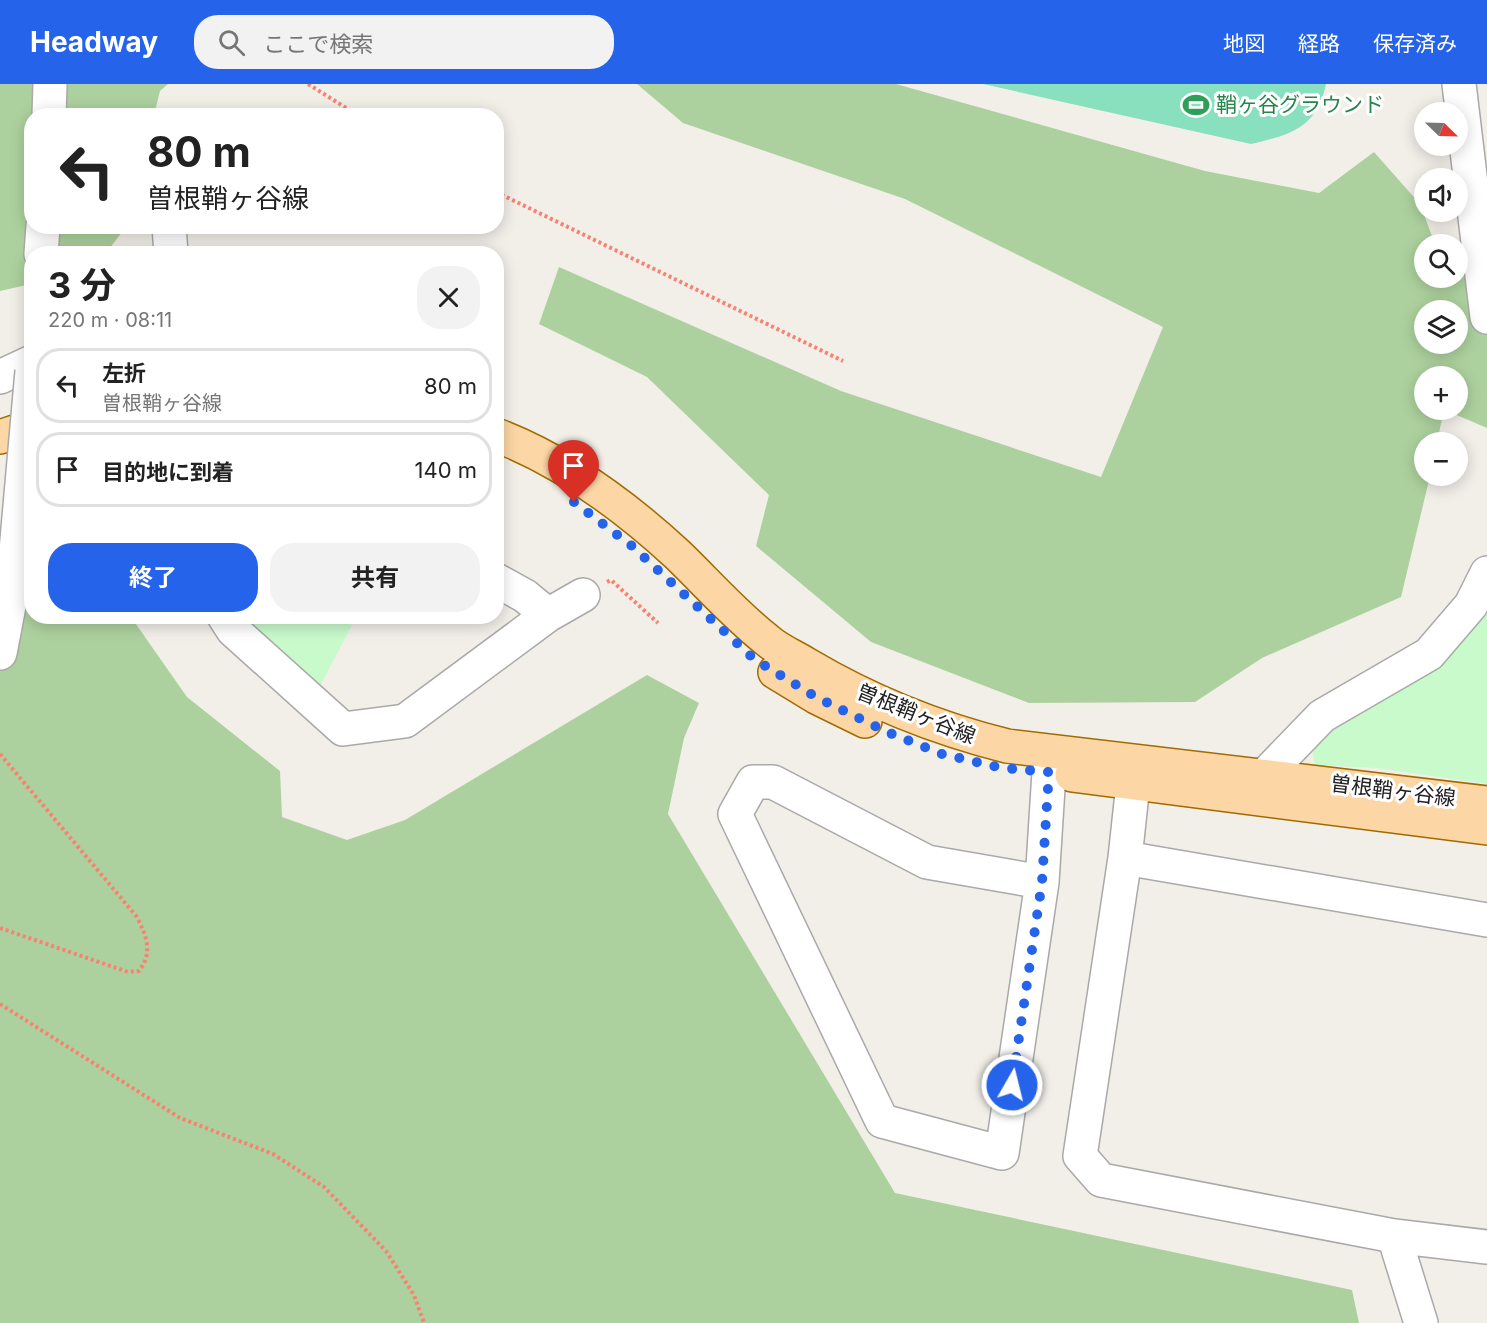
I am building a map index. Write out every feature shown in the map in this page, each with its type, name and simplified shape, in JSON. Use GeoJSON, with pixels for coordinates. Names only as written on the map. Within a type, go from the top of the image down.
{"type":"FeatureCollection","features":[{"type":"Feature","properties":{"kind":"main road"},"geometry":{"type":"LineString","coordinates":[[0,437],[24,429]]}},
{"type":"Feature","properties":{"kind":"main road","name":"曽根鞘ヶ谷線"},"geometry":{"type":"LineString","coordinates":[[504,439],[569,471],[620,506],[676,554],[767,641],[827,677],[897,711],[950,732],[1007,746],[1487,803]]}},
{"type":"Feature","properties":{"kind":"main road"},"geometry":{"type":"LineString","coordinates":[[0,460],[24,452]]}},
{"type":"Feature","properties":{"kind":"main road","name":"曽根鞘ヶ谷線"},"geometry":{"type":"LineString","coordinates":[[504,464],[558,490],[607,525],[662,572],[754,659],[816,697],[887,732],[942,754],[1002,768],[1049,772],[1487,828]]}},
{"type":"Feature","properties":{"kind":"street"},"geometry":{"type":"LineString","coordinates":[[1459,84],[1487,317]]}},
{"type":"Feature","properties":{"kind":"street"},"geometry":{"type":"LineString","coordinates":[[0,377],[24,366]]}},
{"type":"Feature","properties":{"kind":"street"},"geometry":{"type":"LineString","coordinates":[[0,653],[13,585],[24,461]]}},
{"type":"Feature","properties":{"kind":"street"},"geometry":{"type":"LineString","coordinates":[[0,540],[24,530]]}},
{"type":"Feature","properties":{"kind":"street"},"geometry":{"type":"LineString","coordinates":[[1265,775],[1322,716],[1429,654],[1470,605],[1487,573]]}},
{"type":"Feature","properties":{"kind":"street"},"geometry":{"type":"LineString","coordinates":[[504,584],[525,596],[548,615]]}},
{"type":"Feature","properties":{"kind":"street"},"geometry":{"type":"LineString","coordinates":[[229,624],[343,729],[405,721],[548,615],[583,595]]}},
{"type":"Feature","properties":{"kind":"street"},"geometry":{"type":"LineString","coordinates":[[1042,882],[927,862],[773,782],[753,782],[735,814],[882,1121],[1002,1153],[1042,882],[1049,772]]}},
{"type":"Feature","properties":{"kind":"street"},"geometry":{"type":"LineString","coordinates":[[1133,784],[1125,858],[1080,1156],[1101,1180],[1394,1236],[1487,1247]]}},
{"type":"Feature","properties":{"kind":"street"},"geometry":{"type":"LineString","coordinates":[[1125,858],[1487,920]]}},
{"type":"Feature","properties":{"kind":"street"},"geometry":{"type":"LineString","coordinates":[[1394,1236],[1421,1323]]}},
{"type":"Feature","properties":{"kind":"path"},"geometry":{"type":"LineString","coordinates":[[308,84],[346,108]]}},
{"type":"Feature","properties":{"kind":"path"},"geometry":{"type":"LineString","coordinates":[[504,196],[843,361]]}},
{"type":"Feature","properties":{"kind":"path"},"geometry":{"type":"LineString","coordinates":[[583,595],[611,580],[658,623]]}},
{"type":"Feature","properties":{"kind":"path"},"geometry":{"type":"LineString","coordinates":[[0,754],[137,918],[148,941],[147,960],[139,971],[128,972],[0,928]]}},
{"type":"Feature","properties":{"kind":"path"},"geometry":{"type":"LineString","coordinates":[[0,1004],[180,1118],[273,1154],[324,1187],[386,1251],[414,1295],[424,1323]]}},
{"type":"Feature","properties":{"kind":"green space"},"geometry":{"type":"Polygon","coordinates":[[[0,84],[168,84],[160,91],[156,108],[24,108],[24,234],[121,234],[111,246],[24,246],[24,286],[0,291],[0,84]]]}},
{"type":"Feature","properties":{"kind":"green space"},"geometry":{"type":"Polygon","coordinates":[[[637,84],[896,84],[1205,171],[1319,193],[1374,152],[1414,197],[1414,222],[1427,222],[1431,234],[1414,234],[1414,288],[1468,288],[1468,272],[1487,261],[1487,428],[1468,420],[1468,366],[1414,366],[1414,420],[1442,420],[1439,432],[1414,432],[1414,486],[1428,486],[1401,597],[1262,658],[1195,702],[1029,703],[871,642],[756,546],[769,495],[647,377],[539,324],[559,267],[841,391],[1101,477],[1163,327],[905,199],[683,123],[637,84]]]}},
{"type":"Feature","properties":{"kind":"green space","name":"鞘ヶ谷グラウンド"},"geometry":{"type":"Polygon","coordinates":[[[983,84],[1326,84],[1322,99],[1309,120],[1289,133],[1251,144],[983,84]]]}},
{"type":"Feature","properties":{"kind":"green space"},"geometry":{"type":"Polygon","coordinates":[[[24,579],[24,624],[136,624],[187,697],[280,771],[282,817],[347,840],[405,820],[647,675],[699,703],[684,738],[668,814],[895,1193],[1352,1290],[1359,1323],[0,1323],[0,594],[24,579]]]}},
{"type":"Feature","properties":{"kind":"green space"},"geometry":{"type":"Polygon","coordinates":[[[1487,598],[1487,784],[1377,768],[1315,765],[1311,742],[1487,598]]]}},
{"type":"Feature","properties":{"kind":"green space"},"geometry":{"type":"Polygon","coordinates":[[[246,624],[352,625],[318,690],[246,624]]]}},
{"type":"Feature","properties":{"kind":"place","name":"鞘ヶ谷グラウンド"},"geometry":{"type":"Point","coordinates":[1196,105]}},
{"type":"Feature","properties":{"kind":"route"},"geometry":{"type":"LineString","coordinates":[[574,502],[607,525],[662,572],[754,659],[816,697],[887,732],[942,754],[1002,768],[1049,772],[1042,882],[1012,1085]]}}]}
